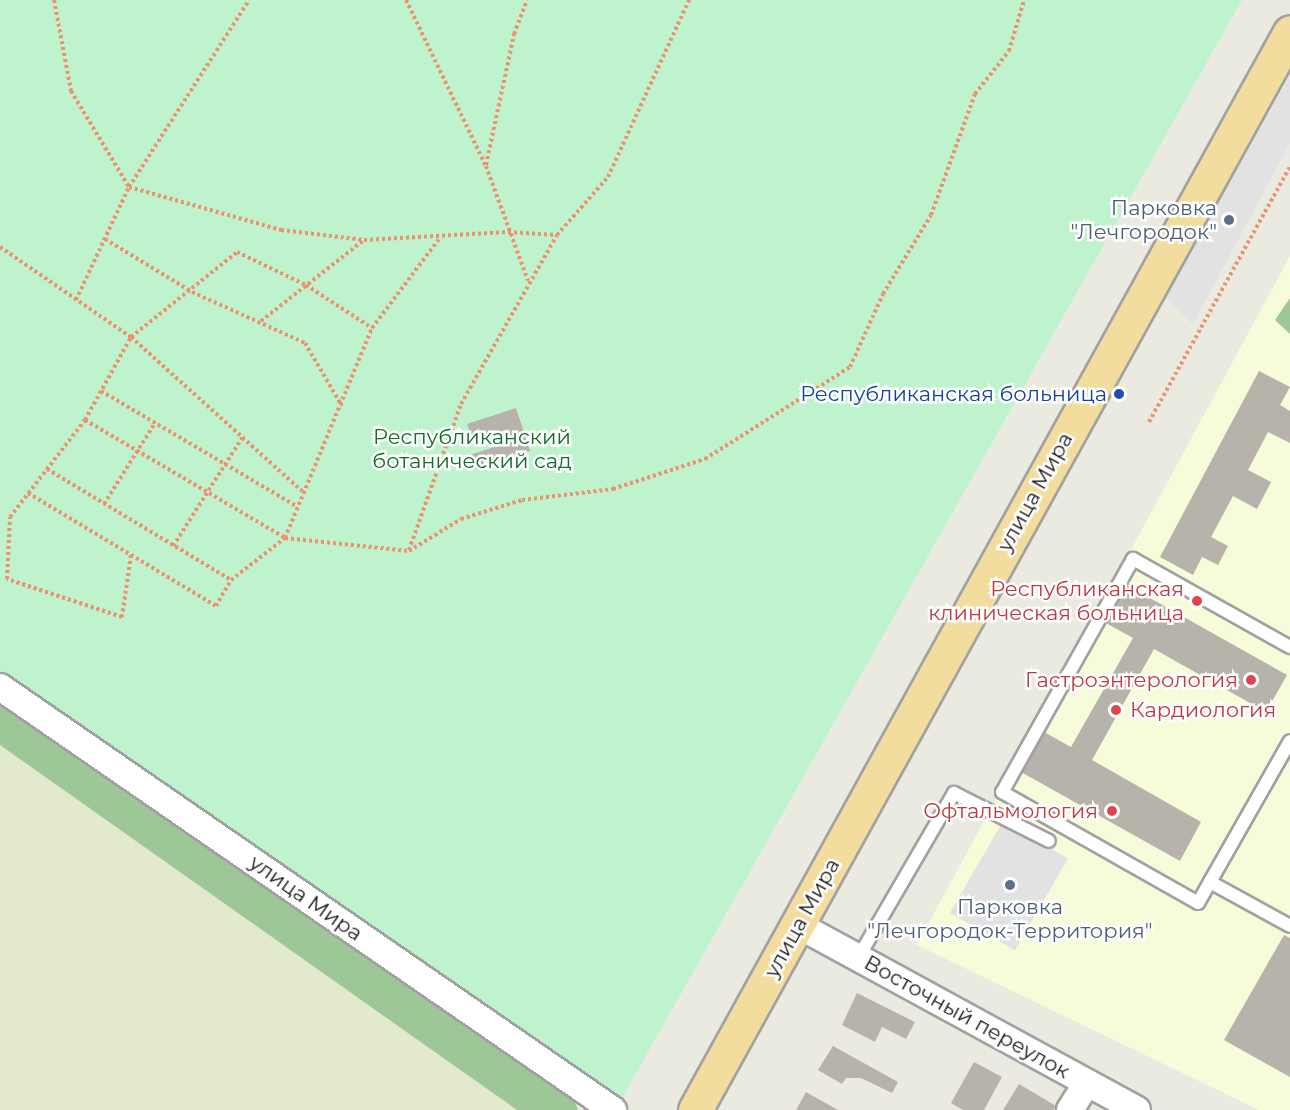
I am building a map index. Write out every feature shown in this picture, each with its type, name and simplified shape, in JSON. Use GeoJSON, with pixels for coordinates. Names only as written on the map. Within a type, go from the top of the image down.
{"type":"FeatureCollection","features":[{"type":"Feature","properties":{"kind":"main road","name":"улица Мира"},"geometry":{"type":"LineString","coordinates":[[695,1110],[1289,38]]}},
{"type":"Feature","properties":{"kind":"street","name":"улица Мира"},"geometry":{"type":"LineString","coordinates":[[0,687],[613,1110]]}},
{"type":"Feature","properties":{"kind":"street","name":"Восточный переулок"},"geometry":{"type":"LineString","coordinates":[[798,925],[1137,1110]]}},
{"type":"Feature","properties":{"kind":"street"},"geometry":{"type":"LineString","coordinates":[[1070,1110],[1087,1083]]}},
{"type":"Feature","properties":{"kind":"lane"},"geometry":{"type":"LineString","coordinates":[[1290,646],[1133,559],[1002,792],[1198,903],[1290,741]]}},
{"type":"Feature","properties":{"kind":"lane"},"geometry":{"type":"LineString","coordinates":[[858,958],[954,793],[1049,841]]}},
{"type":"Feature","properties":{"kind":"lane"},"geometry":{"type":"LineString","coordinates":[[1210,882],[1290,926]]}},
{"type":"Feature","properties":{"kind":"path"},"geometry":{"type":"LineString","coordinates":[[54,0],[71,91],[129,187],[281,230],[364,240],[439,239],[508,232],[557,235]]}},
{"type":"Feature","properties":{"kind":"path"},"geometry":{"type":"LineString","coordinates":[[76,300],[129,187],[249,0]]}},
{"type":"Feature","properties":{"kind":"path"},"geometry":{"type":"LineString","coordinates":[[406,0],[486,166],[508,232],[528,281]]}},
{"type":"Feature","properties":{"kind":"path"},"geometry":{"type":"LineString","coordinates":[[486,166],[514,34],[527,0]]}},
{"type":"Feature","properties":{"kind":"path"},"geometry":{"type":"LineString","coordinates":[[409,550],[461,404],[528,281],[557,235],[608,177],[689,0]]}},
{"type":"Feature","properties":{"kind":"path"},"geometry":{"type":"LineString","coordinates":[[85,420],[285,538],[409,550],[461,519],[522,500],[613,489],[705,459],[850,367],[883,294],[931,215],[975,94],[1009,51],[1024,0]]}},
{"type":"Feature","properties":{"kind":"path"},"geometry":{"type":"LineString","coordinates":[[1149,422],[1290,167]]}},
{"type":"Feature","properties":{"kind":"path"},"geometry":{"type":"LineString","coordinates":[[105,239],[192,292],[261,321],[305,343],[342,406]]}},
{"type":"Feature","properties":{"kind":"path"},"geometry":{"type":"LineString","coordinates":[[28,493],[216,606],[231,580],[285,538],[302,491],[342,406],[372,328],[439,239]]}},
{"type":"Feature","properties":{"kind":"path"},"geometry":{"type":"LineString","coordinates":[[261,321],[364,240]]}},
{"type":"Feature","properties":{"kind":"path"},"geometry":{"type":"LineString","coordinates":[[0,246],[131,337],[244,435],[302,491]]}},
{"type":"Feature","properties":{"kind":"path"},"geometry":{"type":"LineString","coordinates":[[131,555],[122,617],[7,579],[10,517],[85,420],[131,337],[192,292],[237,252],[306,285],[372,328]]}},
{"type":"Feature","properties":{"kind":"path"},"geometry":{"type":"LineString","coordinates":[[101,391],[296,506]]}},
{"type":"Feature","properties":{"kind":"path"},"geometry":{"type":"LineString","coordinates":[[104,504],[155,423]]}},
{"type":"Feature","properties":{"kind":"path"},"geometry":{"type":"LineString","coordinates":[[172,546],[223,463],[244,435]]}},
{"type":"Feature","properties":{"kind":"path"},"geometry":{"type":"LineString","coordinates":[[47,469],[231,580]]}},
{"type":"Feature","properties":{"kind":"shaded area","name":"Парковка \"Лечгородок\""},"geometry":{"type":"Polygon","coordinates":[[[1290,76],[1290,143],[1193,324],[1165,297],[1290,76]]]}},
{"type":"Feature","properties":{"kind":"shaded area","name":"Республиканская клиническая больница"},"geometry":{"type":"Polygon","coordinates":[[[1290,256],[1290,1110],[1259,1110],[917,945],[1290,256]]]}},
{"type":"Feature","properties":{"kind":"shaded area"},"geometry":{"type":"Polygon","coordinates":[[[1290,298],[1290,334],[1275,320],[1290,298]]]}},
{"type":"Feature","properties":{"kind":"shaded area"},"geometry":{"type":"Polygon","coordinates":[[[0,703],[573,1097],[578,1110],[517,1110],[0,745],[0,703]]]}},
{"type":"Feature","properties":{"kind":"shaded area"},"geometry":{"type":"Polygon","coordinates":[[[0,745],[339,984],[517,1110],[0,1110],[0,745]]]}},
{"type":"Feature","properties":{"kind":"shaded area","name":"Парковка \"Лечгородок-Территория\""},"geometry":{"type":"Polygon","coordinates":[[[1003,821],[1068,858],[1015,950],[950,913],[1003,821]]]}},
{"type":"Feature","properties":{"kind":"green space","name":"Республиканский ботанический сад"},"geometry":{"type":"Polygon","coordinates":[[[0,0],[1242,0],[621,1100],[0,670],[0,0]]]}},
{"type":"Feature","properties":{"kind":"building"},"geometry":{"type":"Polygon","coordinates":[[[1259,371],[1290,387],[1280,405],[1290,411],[1290,443],[1268,432],[1248,470],[1271,482],[1257,509],[1233,496],[1211,537],[1228,546],[1218,565],[1202,557],[1193,575],[1160,557],[1259,371]]]}},
{"type":"Feature","properties":{"kind":"building"},"geometry":{"type":"Polygon","coordinates":[[[516,408],[530,451],[474,469],[470,455],[512,441],[508,429],[473,441],[467,424],[516,408]]]}},
{"type":"Feature","properties":{"kind":"building"},"geometry":{"type":"Polygon","coordinates":[[[1125,584],[1287,675],[1266,712],[1154,649],[1092,760],[1201,822],[1180,861],[1021,772],[1044,732],[1071,747],[1133,638],[1104,622],[1125,584]]]}},
{"type":"Feature","properties":{"kind":"building"},"geometry":{"type":"Polygon","coordinates":[[[1284,935],[1290,938],[1290,1077],[1224,1040],[1284,935]]]}},
{"type":"Feature","properties":{"kind":"building"},"geometry":{"type":"Polygon","coordinates":[[[857,993],[915,1022],[906,1039],[882,1027],[875,1042],[842,1025],[857,993]]]}},
{"type":"Feature","properties":{"kind":"building"},"geometry":{"type":"Polygon","coordinates":[[[833,1046],[898,1082],[892,1093],[861,1078],[846,1078],[842,1084],[818,1070],[833,1046]]]}},
{"type":"Feature","properties":{"kind":"building"},"geometry":{"type":"Polygon","coordinates":[[[974,1062],[1002,1077],[984,1110],[963,1110],[951,1103],[974,1062]]]}},
{"type":"Feature","properties":{"kind":"building"},"geometry":{"type":"Polygon","coordinates":[[[1019,1084],[1056,1106],[1054,1110],[1003,1110],[1019,1084]]]}},
{"type":"Feature","properties":{"kind":"building"},"geometry":{"type":"Polygon","coordinates":[[[806,1092],[838,1110],[796,1110],[806,1092]]]}},
{"type":"Feature","properties":{"kind":"place","name":"Парковка \"Лечгородок\""},"geometry":{"type":"Point","coordinates":[1229,220]}},
{"type":"Feature","properties":{"kind":"place","name":"Республиканская больница"},"geometry":{"type":"Point","coordinates":[1119,394]}},
{"type":"Feature","properties":{"kind":"place","name":"Республиканская клиническая больница"},"geometry":{"type":"Point","coordinates":[1197,601]}},
{"type":"Feature","properties":{"kind":"place","name":"Гастроэнтерология"},"geometry":{"type":"Point","coordinates":[1251,680]}},
{"type":"Feature","properties":{"kind":"place","name":"Кардиология"},"geometry":{"type":"Point","coordinates":[1116,710]}},
{"type":"Feature","properties":{"kind":"place","name":"Офтальмология"},"geometry":{"type":"Point","coordinates":[1112,811]}},
{"type":"Feature","properties":{"kind":"place","name":"Парковка \"Лечгородок-Территория\""},"geometry":{"type":"Point","coordinates":[1010,885]}}]}
